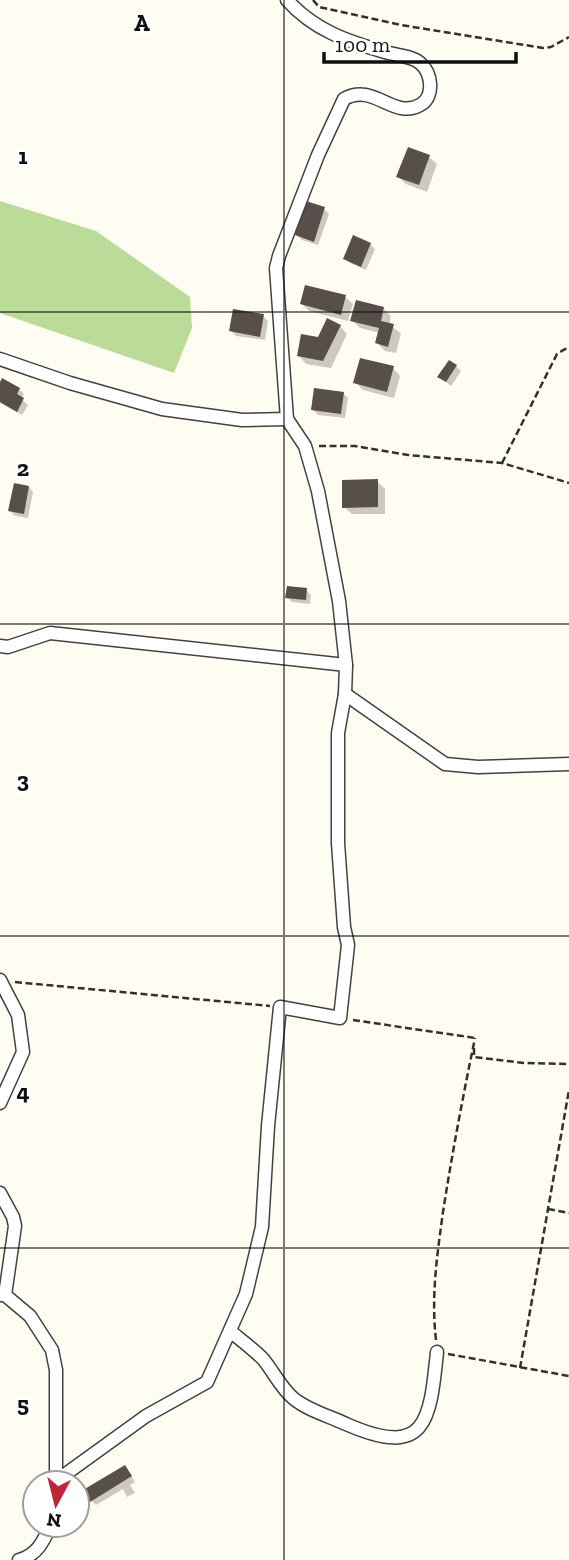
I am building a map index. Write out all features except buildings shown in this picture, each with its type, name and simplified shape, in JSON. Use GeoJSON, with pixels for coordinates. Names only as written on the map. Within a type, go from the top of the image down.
{"type":"FeatureCollection","features":[{"type":"Feature","properties":{"kind":"street"},"geometry":{"type":"LineString","coordinates":[[74,1469],[146,1416],[207,1382],[246,1294],[262,1227],[268,1126],[280,1007],[340,1018],[348,945],[344,927],[338,843],[338,733],[345,694],[346,665],[339,601],[318,491],[305,446],[287,419],[276,268],[341,104],[351,95],[364,93],[396,107],[413,108],[429,97],[430,84],[425,69],[415,60],[365,47],[327,33],[286,0]]}},
{"type":"Feature","properties":{"kind":"street"},"geometry":{"type":"LineString","coordinates":[[0,359],[70,383],[162,409],[242,420],[287,419]]}},
{"type":"Feature","properties":{"kind":"street"},"geometry":{"type":"LineString","coordinates":[[0,646],[8,647],[50,633],[346,665]]}},
{"type":"Feature","properties":{"kind":"street"},"geometry":{"type":"LineString","coordinates":[[345,694],[445,764],[478,767],[569,764]]}},
{"type":"Feature","properties":{"kind":"street"},"geometry":{"type":"LineString","coordinates":[[0,1103],[23,1052],[18,1015],[1,980]]}},
{"type":"Feature","properties":{"kind":"street"},"geometry":{"type":"LineString","coordinates":[[0,1193],[15,1226],[2,1295],[30,1316],[52,1350],[55,1370],[55,1469]]}},
{"type":"Feature","properties":{"kind":"street"},"geometry":{"type":"LineString","coordinates":[[230,1331],[261,1357],[292,1397],[367,1433],[392,1438],[417,1430],[428,1412],[432,1398],[436,1352]]}},
{"type":"Feature","properties":{"kind":"street"},"geometry":{"type":"LineString","coordinates":[[19,1560],[29,1557],[44,1539]]}},
{"type":"Feature","properties":{"kind":"path"},"geometry":{"type":"LineString","coordinates":[[313,0],[319,7],[401,25],[542,47],[551,47],[569,37]]}},
{"type":"Feature","properties":{"kind":"path"},"geometry":{"type":"LineString","coordinates":[[502,463],[557,354],[565,349],[569,351]]}},
{"type":"Feature","properties":{"kind":"path"},"geometry":{"type":"LineString","coordinates":[[305,446],[355,446],[408,455],[502,463],[569,483]]}},
{"type":"Feature","properties":{"kind":"path"},"geometry":{"type":"LineString","coordinates":[[1,980],[280,1007]]}},
{"type":"Feature","properties":{"kind":"path"},"geometry":{"type":"LineString","coordinates":[[340,1018],[475,1038]]}},
{"type":"Feature","properties":{"kind":"path"},"geometry":{"type":"LineString","coordinates":[[475,1038],[474,1057],[524,1063],[569,1064]]}},
{"type":"Feature","properties":{"kind":"path"},"geometry":{"type":"LineString","coordinates":[[475,1038],[450,1162],[433,1280],[436,1352],[569,1376]]}},
{"type":"Feature","properties":{"kind":"path"},"geometry":{"type":"LineString","coordinates":[[520,1367],[569,1090]]}},
{"type":"Feature","properties":{"kind":"path"},"geometry":{"type":"LineString","coordinates":[[548,1209],[569,1213]]}},
{"type":"Feature","properties":{"kind":"green space"},"geometry":{"type":"Polygon","coordinates":[[[0,201],[96,231],[190,297],[192,328],[174,373],[0,313],[0,201]]]}}]}
